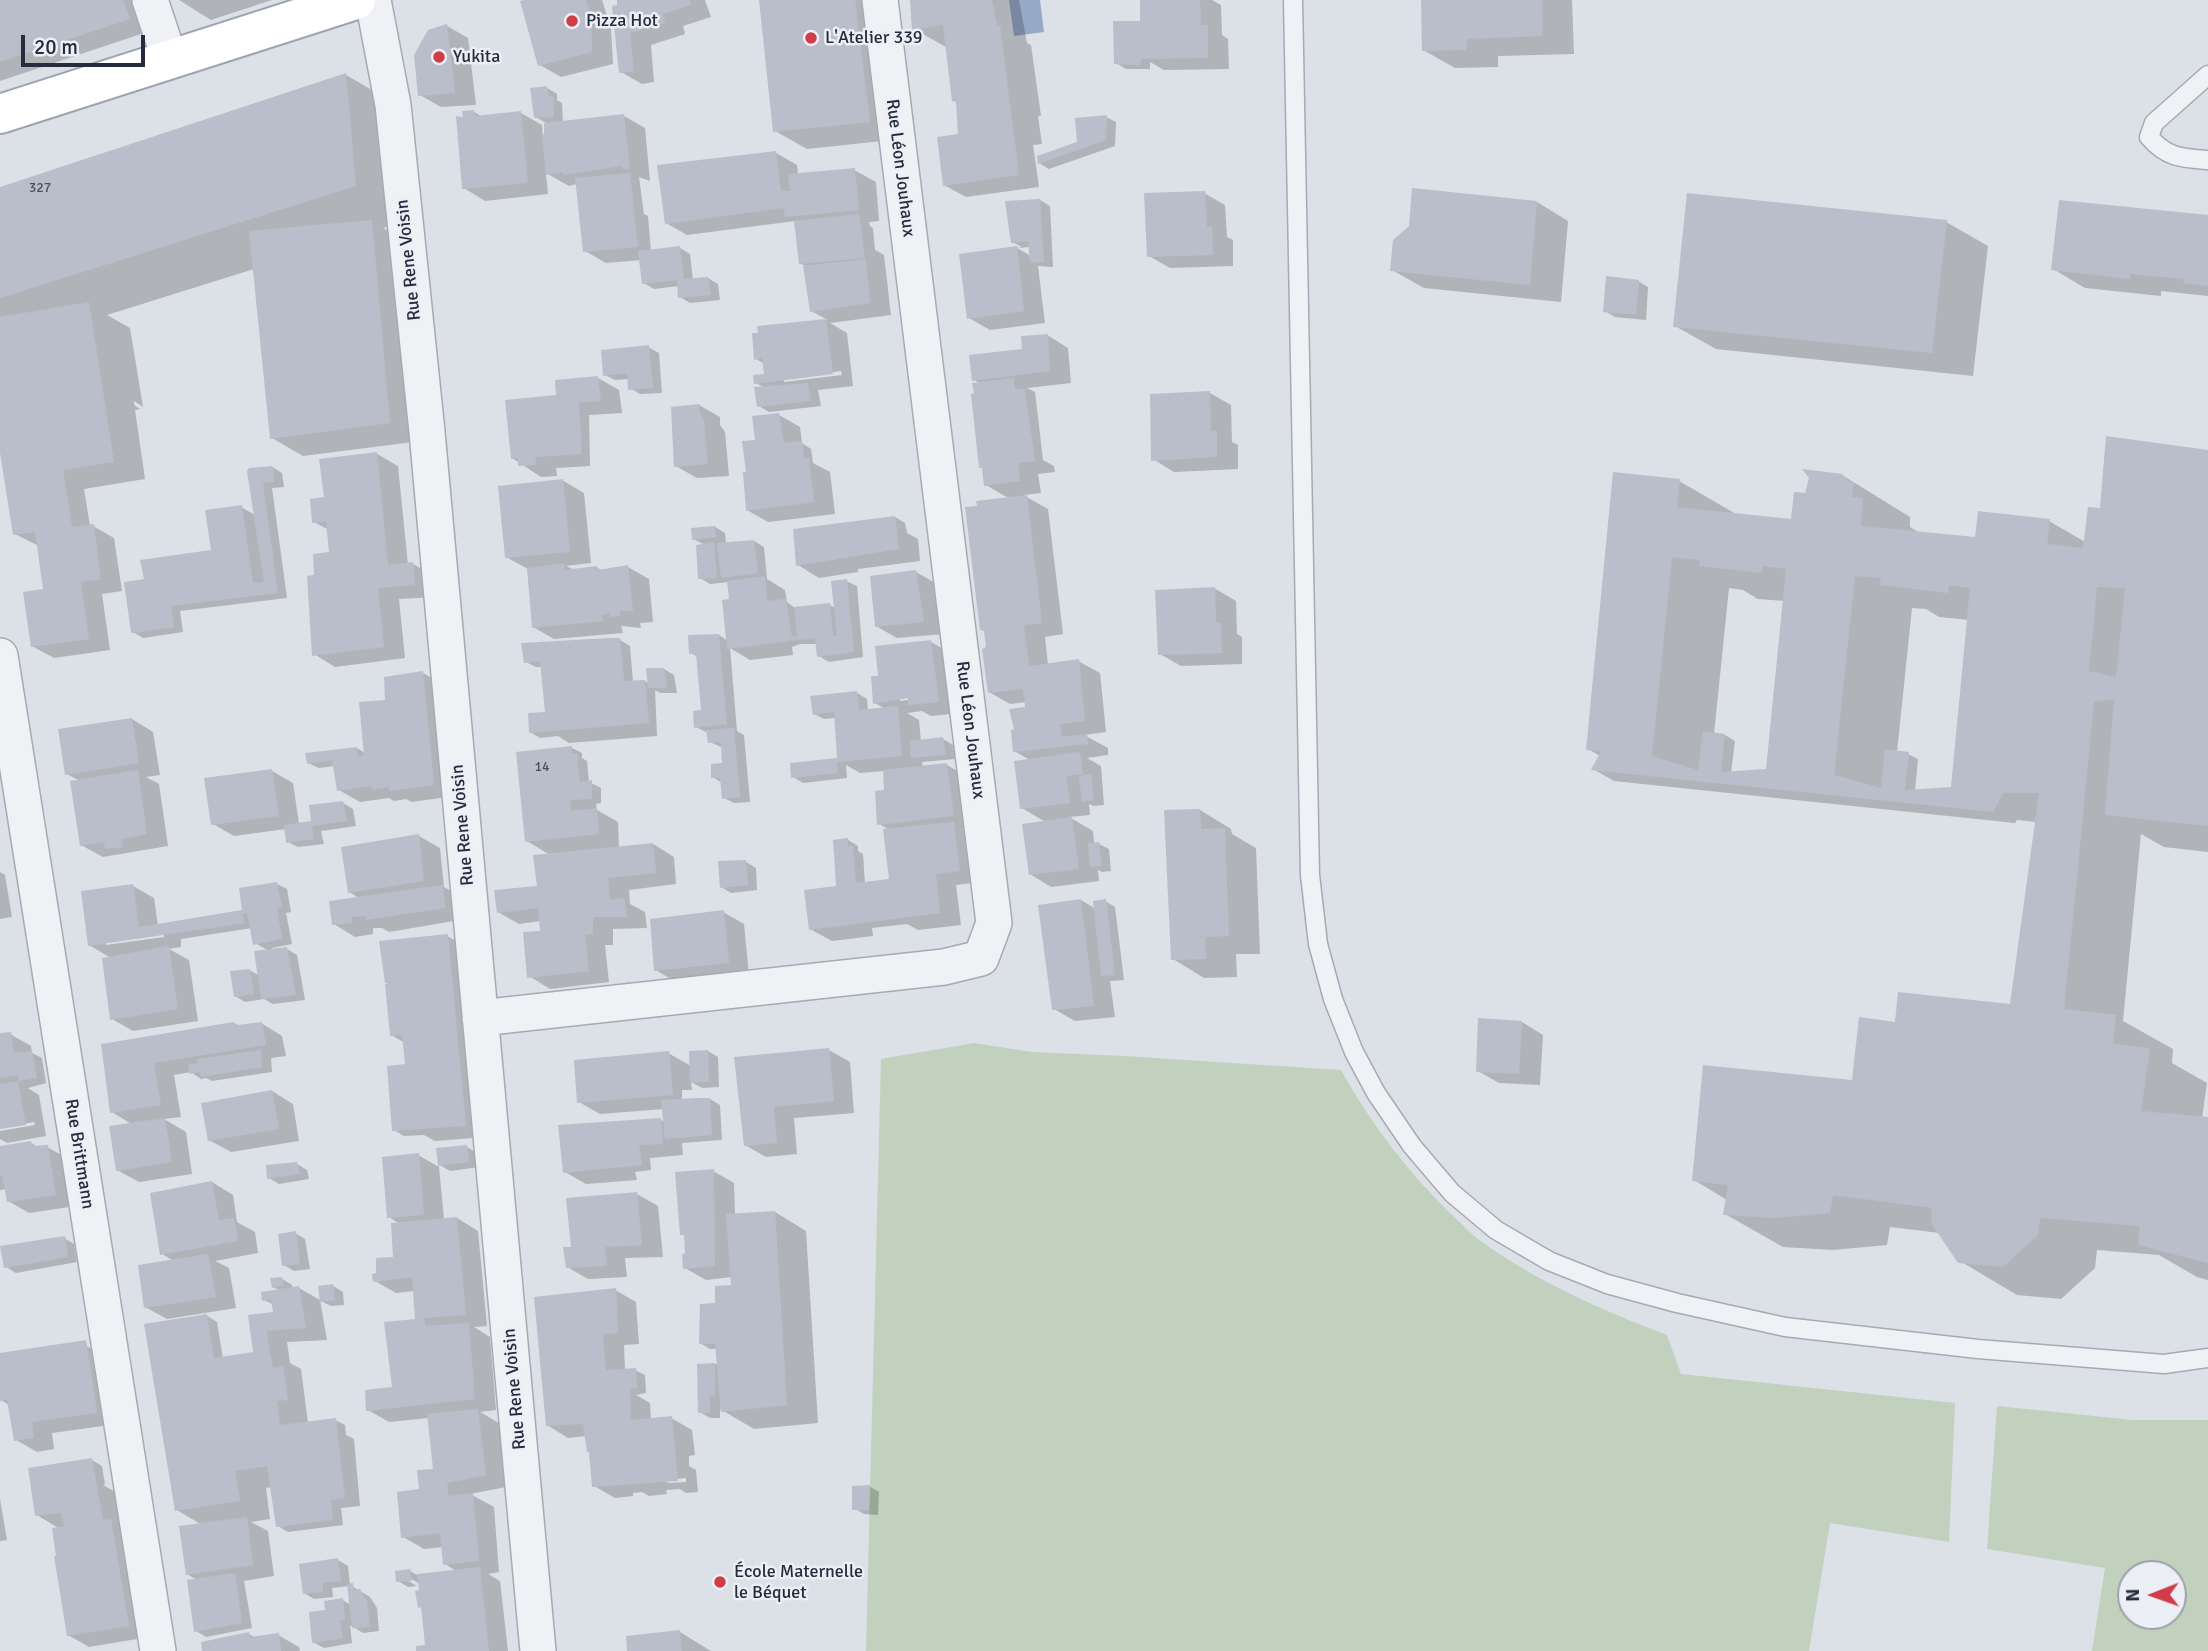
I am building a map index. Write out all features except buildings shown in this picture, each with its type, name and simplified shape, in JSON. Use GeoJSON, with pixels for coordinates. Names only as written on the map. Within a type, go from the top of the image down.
{"type":"FeatureCollection","features":[{"type":"Feature","properties":{"kind":"main road"},"geometry":{"type":"LineString","coordinates":[[0,114],[356,0]]}},
{"type":"Feature","properties":{"kind":"street"},"geometry":{"type":"LineString","coordinates":[[150,0],[170,60]]}},
{"type":"Feature","properties":{"kind":"street","name":"Rue Rene Voisin"},"geometry":{"type":"LineString","coordinates":[[373,0],[393,105],[428,446],[538,1651]]}},
{"type":"Feature","properties":{"kind":"street","name":"Rue Léon Jouhaux"},"geometry":{"type":"LineString","coordinates":[[480,1018],[944,967],[981,958],[994,923],[880,0]]}},
{"type":"Feature","properties":{"kind":"street","name":"Rue Brittmann"},"geometry":{"type":"LineString","coordinates":[[0,656],[158,1651]]}},
{"type":"Feature","properties":{"kind":"lane"},"geometry":{"type":"LineString","coordinates":[[1293,0],[1310,875],[1318,944],[1332,999],[1354,1052],[1376,1093],[1412,1146],[1452,1193],[1496,1230],[1549,1261],[1607,1284],[1785,1327],[1978,1349],[2164,1364],[2208,1358]]}},
{"type":"Feature","properties":{"kind":"lane"},"geometry":{"type":"LineString","coordinates":[[2208,75],[2154,123],[2148,137],[2160,150],[2179,158],[2208,160]]}},
{"type":"Feature","properties":{"kind":"green space"},"geometry":{"type":"Polygon","coordinates":[[[974,1043],[1032,1052],[1341,1070],[1365,1110],[1406,1166],[1437,1201],[1471,1233],[1504,1257],[1548,1283],[1667,1335],[1681,1374],[1955,1403],[1949,1542],[1830,1523],[1809,1651],[866,1651],[881,1059],[974,1043]]]}},
{"type":"Feature","properties":{"kind":"green space"},"geometry":{"type":"Polygon","coordinates":[[[1997,1406],[2133,1420],[2208,1420],[2208,1651],[2092,1651],[2105,1568],[1987,1549],[1997,1406]]]}},
{"type":"Feature","properties":{"kind":"water"},"geometry":{"type":"Polygon","coordinates":[[[1009,0],[1040,0],[1044,32],[1014,36],[1009,0]]]}},
{"type":"Feature","properties":{"kind":"place","name":"Pizza Hot"},"geometry":{"type":"Point","coordinates":[572,21]}},
{"type":"Feature","properties":{"kind":"place","name":"L'Atelier 339"},"geometry":{"type":"Point","coordinates":[811,38]}},
{"type":"Feature","properties":{"kind":"place","name":"Yukita"},"geometry":{"type":"Point","coordinates":[439,57]}},
{"type":"Feature","properties":{"kind":"place","name":"École Maternelle le Béquet"},"geometry":{"type":"Point","coordinates":[720,1582]}}]}
